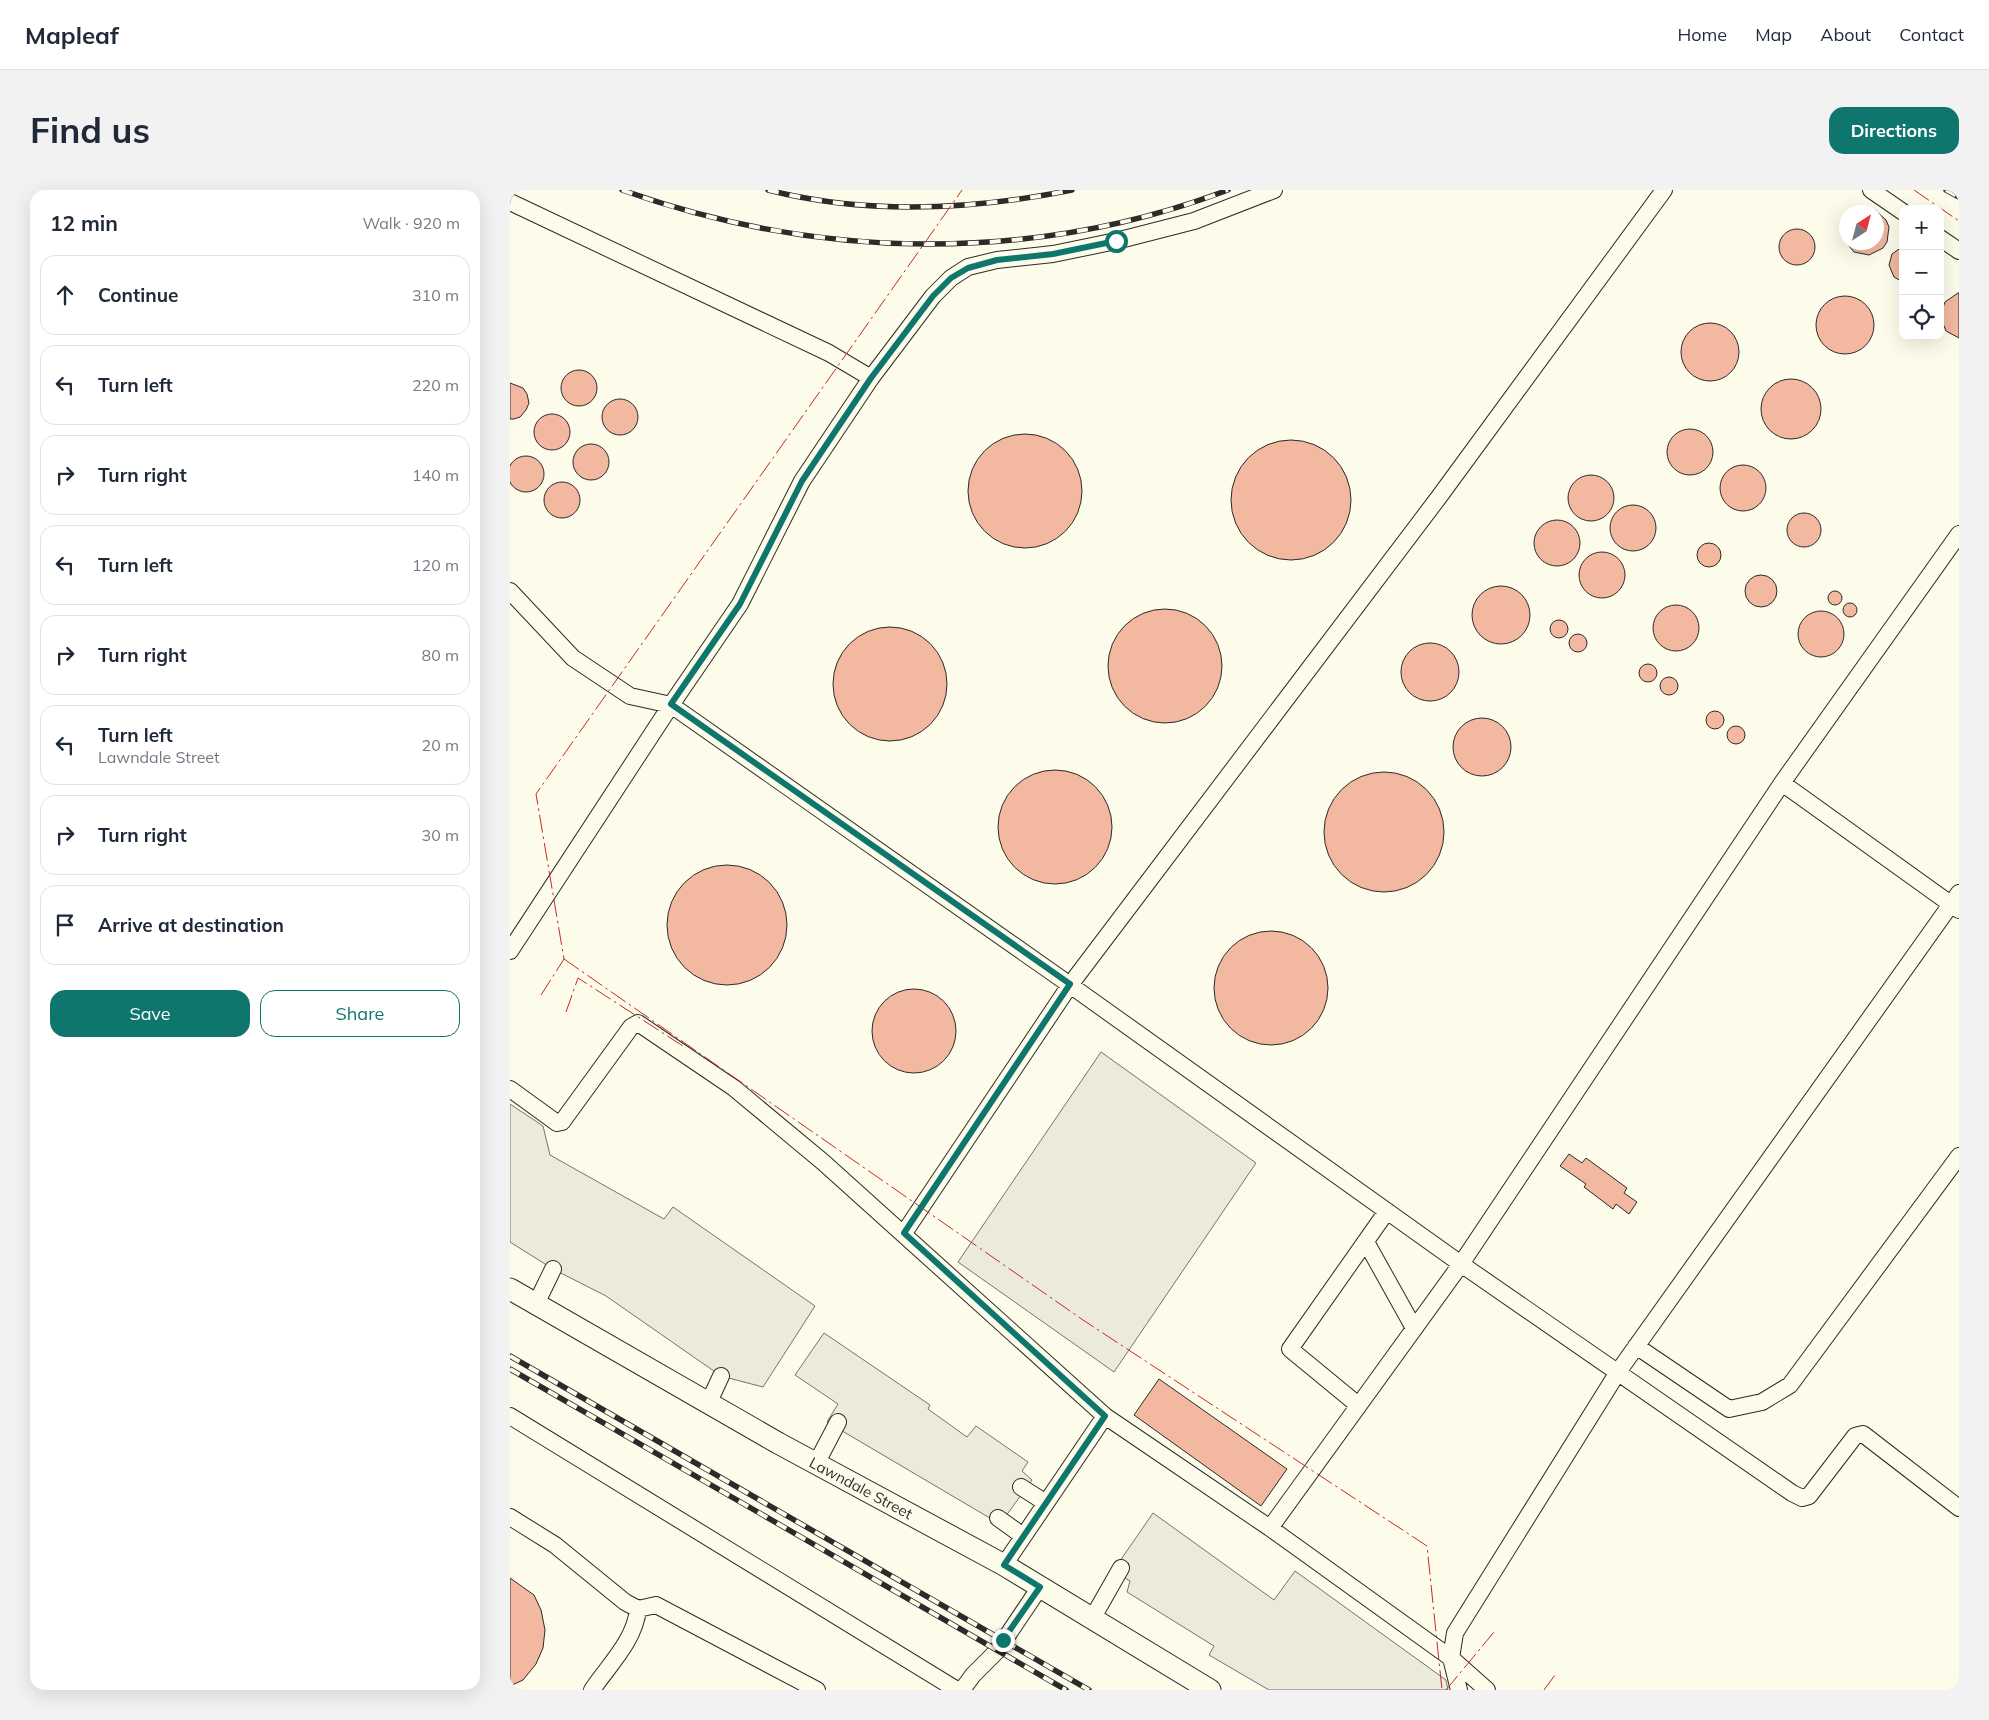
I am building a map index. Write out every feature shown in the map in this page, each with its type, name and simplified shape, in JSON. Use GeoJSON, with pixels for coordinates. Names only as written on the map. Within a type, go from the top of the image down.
{"type":"FeatureCollection","features":[{"type":"Feature","properties":{"kind":"main road","name":"Lawndale Street"},"geometry":{"type":"LineString","coordinates":[[510,1289],[816,1464],[1004,1565],[1210,1690]]}},
{"type":"Feature","properties":{"kind":"lane"},"geometry":{"type":"LineString","coordinates":[[513,939],[740,604],[802,481],[871,378],[933,296],[951,278],[968,268],[997,260],[1053,254],[1116,241],[1194,221],[1274,190]]}},
{"type":"Feature","properties":{"kind":"lane"},"geometry":{"type":"LineString","coordinates":[[904,1233],[1070,984],[1439,497],[1664,190]]}},
{"type":"Feature","properties":{"kind":"lane"},"geometry":{"type":"LineString","coordinates":[[1872,190],[1899,209]]}},
{"type":"Feature","properties":{"kind":"lane"},"geometry":{"type":"LineString","coordinates":[[510,202],[829,353],[871,378]]}},
{"type":"Feature","properties":{"kind":"lane"},"geometry":{"type":"LineString","coordinates":[[1944,241],[1959,251]]}},
{"type":"Feature","properties":{"kind":"lane"},"geometry":{"type":"LineString","coordinates":[[1270,1528],[1461,1264],[1782,783],[1959,534]]}},
{"type":"Feature","properties":{"kind":"lane"},"geometry":{"type":"LineString","coordinates":[[510,591],[573,658],[630,696],[671,704],[1070,984],[1461,1264],[1802,1498],[1809,1496],[1855,1436],[1863,1434],[1959,1508]]}},
{"type":"Feature","properties":{"kind":"lane"},"geometry":{"type":"LineString","coordinates":[[1459,1690],[1451,1658],[1455,1633],[1618,1372],[1956,903],[1782,783]]}},
{"type":"Feature","properties":{"kind":"lane"},"geometry":{"type":"LineString","coordinates":[[510,1089],[557,1123],[562,1122],[631,1027],[638,1023],[734,1088],[904,1233],[1105,1416],[1270,1528],[1451,1658],[1487,1690]]}},
{"type":"Feature","properties":{"kind":"lane"},"geometry":{"type":"LineString","coordinates":[[1636,1346],[1729,1409],[1762,1402],[1790,1385],[1959,1156]]}},
{"type":"Feature","properties":{"kind":"lane"},"geometry":{"type":"LineString","coordinates":[[1358,1405],[1308,1366],[1290,1349],[1387,1211]]}},
{"type":"Feature","properties":{"kind":"lane"},"geometry":{"type":"LineString","coordinates":[[1366,1242],[1414,1328]]}},
{"type":"Feature","properties":{"kind":"lane"},"geometry":{"type":"LineString","coordinates":[[536,1304],[553,1269]]}},
{"type":"Feature","properties":{"kind":"lane"},"geometry":{"type":"LineString","coordinates":[[709,1402],[720,1376]]}},
{"type":"Feature","properties":{"kind":"lane"},"geometry":{"type":"LineString","coordinates":[[510,1416],[957,1690]]}},
{"type":"Feature","properties":{"kind":"lane"},"geometry":{"type":"LineString","coordinates":[[1004,1565],[1105,1416]]}},
{"type":"Feature","properties":{"kind":"lane"},"geometry":{"type":"LineString","coordinates":[[816,1464],[838,1422]]}},
{"type":"Feature","properties":{"kind":"lane"},"geometry":{"type":"LineString","coordinates":[[1022,1487],[1046,1503]]}},
{"type":"Feature","properties":{"kind":"lane"},"geometry":{"type":"LineString","coordinates":[[510,1517],[555,1545],[625,1602],[638,1609],[656,1605],[817,1690]]}},
{"type":"Feature","properties":{"kind":"lane"},"geometry":{"type":"LineString","coordinates":[[998,1518],[1023,1536]]}},
{"type":"Feature","properties":{"kind":"lane"},"geometry":{"type":"LineString","coordinates":[[1092,1619],[1121,1568]]}},
{"type":"Feature","properties":{"kind":"lane"},"geometry":{"type":"LineString","coordinates":[[962,1690],[973,1675],[997,1651],[1040,1587]]}},
{"type":"Feature","properties":{"kind":"lane"},"geometry":{"type":"LineString","coordinates":[[592,1690],[637,1623],[638,1609]]}},
{"type":"Feature","properties":{"kind":"shaded area"},"geometry":{"type":"Polygon","coordinates":[[[1101,1052],[1256,1163],[1114,1372],[958,1262],[1101,1052]]]}},
{"type":"Feature","properties":{"kind":"shaded area"},"geometry":{"type":"Polygon","coordinates":[[[510,1104],[543,1126],[550,1155],[664,1219],[673,1207],[815,1306],[763,1387],[721,1376],[606,1296],[553,1269],[510,1242],[510,1104]]]}},
{"type":"Feature","properties":{"kind":"shaded area"},"geometry":{"type":"Polygon","coordinates":[[[824,1333],[930,1405],[928,1409],[967,1437],[976,1426],[1028,1462],[1022,1471],[1032,1480],[1000,1524],[827,1422],[838,1404],[795,1375],[824,1333]]]}},
{"type":"Feature","properties":{"kind":"shaded area"},"geometry":{"type":"Polygon","coordinates":[[[1153,1513],[1274,1600],[1295,1571],[1446,1680],[1448,1690],[1269,1690],[1209,1655],[1214,1646],[1127,1592],[1130,1581],[1113,1571],[1153,1513]]]}},
{"type":"Feature","properties":{"kind":"building"},"geometry":{"type":"Polygon","coordinates":[[[1884,218],[1889,227],[1887,242],[1884,246],[1884,218]]]}},
{"type":"Feature","properties":{"kind":"building"},"geometry":{"type":"Polygon","coordinates":[[[1797,229],[1809,235],[1815,247],[1809,259],[1797,265],[1785,259],[1779,247],[1785,235],[1797,229]]]}},
{"type":"Feature","properties":{"kind":"building"},"geometry":{"type":"Polygon","coordinates":[[[1899,249],[1899,280],[1894,277],[1889,265],[1892,254],[1899,249]]]}},
{"type":"Feature","properties":{"kind":"building"},"geometry":{"type":"Polygon","coordinates":[[[1852,250],[1879,250],[1869,255],[1852,250]]]}},
{"type":"Feature","properties":{"kind":"building"},"geometry":{"type":"Polygon","coordinates":[[[1959,293],[1959,338],[1946,331],[1944,326],[1945,302],[1959,293]]]}},
{"type":"Feature","properties":{"kind":"building"},"geometry":{"type":"Polygon","coordinates":[[[1839,296],[1851,296],[1861,300],[1870,309],[1874,331],[1866,346],[1851,354],[1839,354],[1829,350],[1820,341],[1816,331],[1816,319],[1820,309],[1829,300],[1839,296]]]}},
{"type":"Feature","properties":{"kind":"building"},"geometry":{"type":"Polygon","coordinates":[[[1704,323],[1716,323],[1726,327],[1735,336],[1739,358],[1731,373],[1716,381],[1704,381],[1694,377],[1685,368],[1681,358],[1681,346],[1685,336],[1694,327],[1704,323]]]}},
{"type":"Feature","properties":{"kind":"building"},"geometry":{"type":"Polygon","coordinates":[[[579,370],[586,371],[592,375],[596,381],[596,395],[592,401],[586,405],[579,406],[572,405],[566,401],[562,395],[561,388],[562,381],[566,375],[572,371],[579,370]]]}},
{"type":"Feature","properties":{"kind":"building"},"geometry":{"type":"Polygon","coordinates":[[[1791,379],[1807,384],[1812,388],[1816,393],[1821,409],[1816,425],[1812,430],[1807,434],[1791,439],[1775,434],[1770,430],[1766,425],[1761,409],[1766,393],[1770,388],[1775,384],[1791,379]]]}},
{"type":"Feature","properties":{"kind":"building"},"geometry":{"type":"Polygon","coordinates":[[[510,383],[523,388],[529,403],[520,417],[514,419],[510,419],[510,383]]]}},
{"type":"Feature","properties":{"kind":"building"},"geometry":{"type":"Polygon","coordinates":[[[620,399],[627,400],[633,404],[637,410],[637,424],[633,430],[627,434],[620,435],[613,434],[607,430],[603,424],[602,417],[603,410],[607,404],[613,400],[620,399]]]}},
{"type":"Feature","properties":{"kind":"building"},"geometry":{"type":"Polygon","coordinates":[[[552,414],[559,415],[565,419],[569,425],[569,439],[565,445],[559,449],[552,450],[545,449],[539,445],[535,439],[534,432],[535,425],[539,419],[545,415],[552,414]]]}},
{"type":"Feature","properties":{"kind":"building"},"geometry":{"type":"Polygon","coordinates":[[[1685,429],[1695,429],[1709,439],[1713,452],[1709,465],[1703,471],[1695,475],[1685,475],[1671,465],[1667,457],[1667,447],[1677,433],[1685,429]]]}},
{"type":"Feature","properties":{"kind":"building"},"geometry":{"type":"Polygon","coordinates":[[[1025,434],[1047,438],[1057,443],[1073,459],[1078,469],[1082,491],[1078,513],[1073,523],[1057,539],[1047,544],[1025,548],[1003,544],[993,539],[977,523],[972,513],[968,491],[972,469],[977,459],[993,443],[1003,438],[1025,434]]]}},
{"type":"Feature","properties":{"kind":"building"},"geometry":{"type":"Polygon","coordinates":[[[1291,440],[1303,441],[1314,445],[1324,450],[1333,458],[1341,467],[1346,477],[1350,488],[1350,512],[1346,523],[1341,533],[1333,542],[1324,550],[1314,555],[1303,559],[1291,560],[1279,559],[1268,555],[1258,550],[1249,542],[1241,533],[1236,523],[1232,512],[1231,500],[1232,488],[1236,477],[1241,467],[1249,458],[1258,450],[1268,445],[1279,441],[1291,440]]]}},
{"type":"Feature","properties":{"kind":"building"},"geometry":{"type":"Polygon","coordinates":[[[591,444],[598,445],[604,449],[608,455],[608,469],[604,475],[598,479],[591,480],[584,479],[578,475],[574,469],[573,462],[574,455],[578,449],[584,445],[591,444]]]}},
{"type":"Feature","properties":{"kind":"building"},"geometry":{"type":"Polygon","coordinates":[[[526,456],[538,462],[544,474],[538,486],[526,492],[514,486],[508,474],[514,462],[526,456]]]}},
{"type":"Feature","properties":{"kind":"building"},"geometry":{"type":"Polygon","coordinates":[[[1738,465],[1748,465],[1762,475],[1766,488],[1762,501],[1756,507],[1748,511],[1738,511],[1724,501],[1720,493],[1720,483],[1730,469],[1738,465]]]}},
{"type":"Feature","properties":{"kind":"building"},"geometry":{"type":"Polygon","coordinates":[[[1587,475],[1595,475],[1604,479],[1610,485],[1614,498],[1610,511],[1604,517],[1595,521],[1587,521],[1578,517],[1572,511],[1568,502],[1568,494],[1572,485],[1578,479],[1587,475]]]}},
{"type":"Feature","properties":{"kind":"building"},"geometry":{"type":"Polygon","coordinates":[[[562,482],[569,483],[575,487],[579,493],[579,507],[575,513],[569,517],[562,518],[555,517],[549,513],[545,507],[544,500],[545,493],[549,487],[555,483],[562,482]]]}},
{"type":"Feature","properties":{"kind":"building"},"geometry":{"type":"Polygon","coordinates":[[[1633,505],[1646,509],[1652,515],[1656,528],[1652,541],[1646,547],[1633,551],[1620,547],[1614,541],[1610,528],[1614,515],[1620,509],[1633,505]]]}},
{"type":"Feature","properties":{"kind":"building"},"geometry":{"type":"Polygon","coordinates":[[[1804,513],[1811,514],[1816,518],[1820,523],[1820,537],[1816,542],[1811,546],[1804,547],[1797,546],[1792,542],[1788,537],[1787,530],[1788,523],[1792,518],[1797,514],[1804,513]]]}},
{"type":"Feature","properties":{"kind":"building"},"geometry":{"type":"Polygon","coordinates":[[[1553,520],[1561,520],[1570,524],[1576,530],[1580,543],[1576,556],[1570,562],[1561,566],[1553,566],[1544,562],[1538,556],[1534,547],[1534,539],[1538,530],[1544,524],[1553,520]]]}},
{"type":"Feature","properties":{"kind":"building"},"geometry":{"type":"Polygon","coordinates":[[[1709,543],[1714,544],[1720,550],[1720,560],[1714,566],[1709,567],[1704,566],[1698,560],[1697,555],[1698,550],[1704,544],[1709,543]]]}},
{"type":"Feature","properties":{"kind":"building"},"geometry":{"type":"Polygon","coordinates":[[[1598,552],[1606,552],[1615,556],[1621,562],[1625,575],[1621,588],[1615,594],[1606,598],[1598,598],[1589,594],[1583,588],[1579,579],[1579,571],[1583,562],[1589,556],[1598,552]]]}},
{"type":"Feature","properties":{"kind":"building"},"geometry":{"type":"Polygon","coordinates":[[[1761,575],[1773,579],[1777,591],[1773,603],[1761,607],[1749,603],[1745,591],[1749,579],[1761,575]]]}},
{"type":"Feature","properties":{"kind":"building"},"geometry":{"type":"Polygon","coordinates":[[[1495,586],[1507,586],[1517,590],[1526,599],[1530,621],[1522,636],[1507,644],[1495,644],[1485,640],[1476,631],[1472,621],[1472,609],[1476,599],[1485,590],[1495,586]]]}},
{"type":"Feature","properties":{"kind":"building"},"geometry":{"type":"Polygon","coordinates":[[[1832,591],[1838,591],[1842,598],[1838,605],[1832,605],[1828,601],[1828,595],[1832,591]]]}},
{"type":"Feature","properties":{"kind":"building"},"geometry":{"type":"Polygon","coordinates":[[[1847,603],[1853,603],[1857,610],[1853,617],[1847,617],[1843,613],[1843,607],[1847,603]]]}},
{"type":"Feature","properties":{"kind":"building"},"geometry":{"type":"Polygon","coordinates":[[[1672,605],[1680,605],[1689,609],[1695,615],[1699,628],[1695,641],[1689,647],[1680,651],[1672,651],[1663,647],[1657,641],[1653,632],[1653,624],[1657,615],[1663,609],[1672,605]]]}},
{"type":"Feature","properties":{"kind":"building"},"geometry":{"type":"Polygon","coordinates":[[[1165,609],[1187,613],[1197,618],[1213,634],[1218,644],[1222,666],[1218,688],[1213,698],[1197,714],[1187,719],[1165,723],[1143,719],[1133,714],[1117,698],[1112,688],[1108,666],[1112,644],[1117,634],[1133,618],[1143,613],[1165,609]]]}},
{"type":"Feature","properties":{"kind":"building"},"geometry":{"type":"Polygon","coordinates":[[[1816,611],[1826,611],[1840,621],[1844,634],[1840,647],[1834,653],[1826,657],[1816,657],[1802,647],[1798,639],[1798,629],[1808,615],[1816,611]]]}},
{"type":"Feature","properties":{"kind":"building"},"geometry":{"type":"Polygon","coordinates":[[[1555,620],[1563,620],[1568,625],[1566,636],[1555,638],[1550,633],[1550,625],[1555,620]]]}},
{"type":"Feature","properties":{"kind":"building"},"geometry":{"type":"Polygon","coordinates":[[[890,627],[912,631],[922,636],[938,652],[943,662],[947,684],[943,706],[938,716],[922,732],[912,737],[890,741],[868,737],[858,732],[842,716],[837,706],[833,684],[837,662],[842,652],[858,636],[868,631],[890,627]]]}},
{"type":"Feature","properties":{"kind":"building"},"geometry":{"type":"Polygon","coordinates":[[[1574,634],[1582,634],[1587,639],[1585,650],[1574,652],[1569,647],[1569,639],[1574,634]]]}},
{"type":"Feature","properties":{"kind":"building"},"geometry":{"type":"Polygon","coordinates":[[[1424,643],[1436,643],[1446,647],[1455,656],[1459,678],[1451,693],[1436,701],[1424,701],[1414,697],[1405,688],[1401,678],[1401,666],[1405,656],[1414,647],[1424,643]]]}},
{"type":"Feature","properties":{"kind":"building"},"geometry":{"type":"Polygon","coordinates":[[[1644,664],[1652,664],[1657,669],[1655,680],[1644,682],[1639,677],[1639,669],[1644,664]]]}},
{"type":"Feature","properties":{"kind":"building"},"geometry":{"type":"Polygon","coordinates":[[[1665,677],[1673,677],[1678,682],[1676,693],[1665,695],[1660,690],[1660,682],[1665,677]]]}},
{"type":"Feature","properties":{"kind":"building"},"geometry":{"type":"Polygon","coordinates":[[[1711,711],[1719,711],[1724,716],[1722,727],[1711,729],[1706,724],[1706,716],[1711,711]]]}},
{"type":"Feature","properties":{"kind":"building"},"geometry":{"type":"Polygon","coordinates":[[[1476,718],[1488,718],[1498,722],[1507,731],[1511,753],[1503,768],[1488,776],[1476,776],[1466,772],[1457,763],[1453,753],[1453,741],[1457,731],[1466,722],[1476,718]]]}},
{"type":"Feature","properties":{"kind":"building"},"geometry":{"type":"Polygon","coordinates":[[[1732,726],[1740,726],[1745,731],[1743,742],[1732,744],[1727,739],[1727,731],[1732,726]]]}},
{"type":"Feature","properties":{"kind":"building"},"geometry":{"type":"Polygon","coordinates":[[[1055,770],[1077,774],[1087,779],[1103,795],[1108,805],[1112,827],[1108,849],[1103,859],[1087,875],[1077,880],[1055,884],[1033,880],[1023,875],[1007,859],[1002,849],[998,827],[1002,805],[1007,795],[1023,779],[1033,774],[1055,770]]]}},
{"type":"Feature","properties":{"kind":"building"},"geometry":{"type":"Polygon","coordinates":[[[1384,772],[1407,776],[1426,790],[1440,809],[1444,832],[1440,855],[1426,874],[1407,888],[1384,892],[1361,888],[1342,874],[1328,855],[1324,832],[1328,809],[1342,790],[1361,776],[1384,772]]]}},
{"type":"Feature","properties":{"kind":"building"},"geometry":{"type":"Polygon","coordinates":[[[727,865],[750,870],[760,875],[769,883],[777,892],[782,902],[787,925],[782,948],[777,958],[769,967],[760,975],[750,980],[727,985],[704,980],[694,975],[685,967],[677,958],[672,948],[667,925],[672,902],[677,892],[685,883],[694,875],[704,870],[727,865]]]}},
{"type":"Feature","properties":{"kind":"building"},"geometry":{"type":"Polygon","coordinates":[[[1271,931],[1293,935],[1303,940],[1319,956],[1324,966],[1328,988],[1324,1010],[1319,1020],[1303,1036],[1293,1041],[1271,1045],[1249,1041],[1239,1036],[1223,1020],[1218,1010],[1214,988],[1218,966],[1223,956],[1239,940],[1249,935],[1271,931]]]}},
{"type":"Feature","properties":{"kind":"building"},"geometry":{"type":"Polygon","coordinates":[[[914,989],[930,992],[944,1001],[953,1015],[956,1031],[953,1047],[944,1061],[930,1070],[914,1073],[898,1070],[884,1061],[875,1047],[872,1031],[875,1015],[884,1001],[898,992],[914,989]]]}},
{"type":"Feature","properties":{"kind":"building"},"geometry":{"type":"Polygon","coordinates":[[[1569,1154],[1582,1163],[1586,1158],[1627,1188],[1624,1193],[1637,1202],[1629,1214],[1616,1204],[1613,1209],[1584,1187],[1586,1184],[1560,1166],[1569,1154]]]}},
{"type":"Feature","properties":{"kind":"building"},"geometry":{"type":"Polygon","coordinates":[[[1159,1379],[1287,1469],[1261,1506],[1134,1415],[1159,1379]]]}},
{"type":"Feature","properties":{"kind":"building"},"geometry":{"type":"Polygon","coordinates":[[[510,1578],[534,1595],[541,1610],[545,1630],[543,1648],[536,1664],[523,1680],[510,1686],[510,1578]]]}},
{"type":"Feature","properties":{"kind":"railway"},"geometry":{"type":"LineString","coordinates":[[622,190],[696,213],[772,230],[848,240],[925,244],[1002,241],[1079,231],[1154,214],[1228,190]]}},
{"type":"Feature","properties":{"kind":"railway"},"geometry":{"type":"LineString","coordinates":[[768,190],[805,198],[843,203],[920,207],[996,202],[1072,190]]}},
{"type":"Feature","properties":{"kind":"railway"},"geometry":{"type":"LineString","coordinates":[[1946,190],[1959,197]]}},
{"type":"Feature","properties":{"kind":"railway"},"geometry":{"type":"LineString","coordinates":[[510,1356],[1089,1690]]}},
{"type":"Feature","properties":{"kind":"railway"},"geometry":{"type":"LineString","coordinates":[[510,1369],[1066,1690]]}},
{"type":"Feature","properties":{"kind":"power"},"geometry":{"type":"LineString","coordinates":[[541,995],[564,959],[536,794],[962,190]]}},
{"type":"Feature","properties":{"kind":"power"},"geometry":{"type":"LineString","coordinates":[[1914,190],[1959,221]]}},
{"type":"Feature","properties":{"kind":"power"},"geometry":{"type":"LineString","coordinates":[[564,959],[1083,1320],[1427,1546],[1442,1690]]}},
{"type":"Feature","properties":{"kind":"power"},"geometry":{"type":"LineString","coordinates":[[566,1012],[578,978],[686,1048]]}},
{"type":"Feature","properties":{"kind":"power"},"geometry":{"type":"LineString","coordinates":[[1446,1690],[1494,1632]]}},
{"type":"Feature","properties":{"kind":"power"},"geometry":{"type":"LineString","coordinates":[[1544,1690],[1555,1675]]}},
{"type":"Feature","properties":{"kind":"route"},"geometry":{"type":"LineString","coordinates":[[1003,1640],[1040,1587],[1004,1565],[1105,1416],[904,1233],[1070,984],[671,704],[740,604],[802,481],[871,378],[933,296],[951,278],[968,268],[997,260],[1053,254],[1116,241]]}}]}
